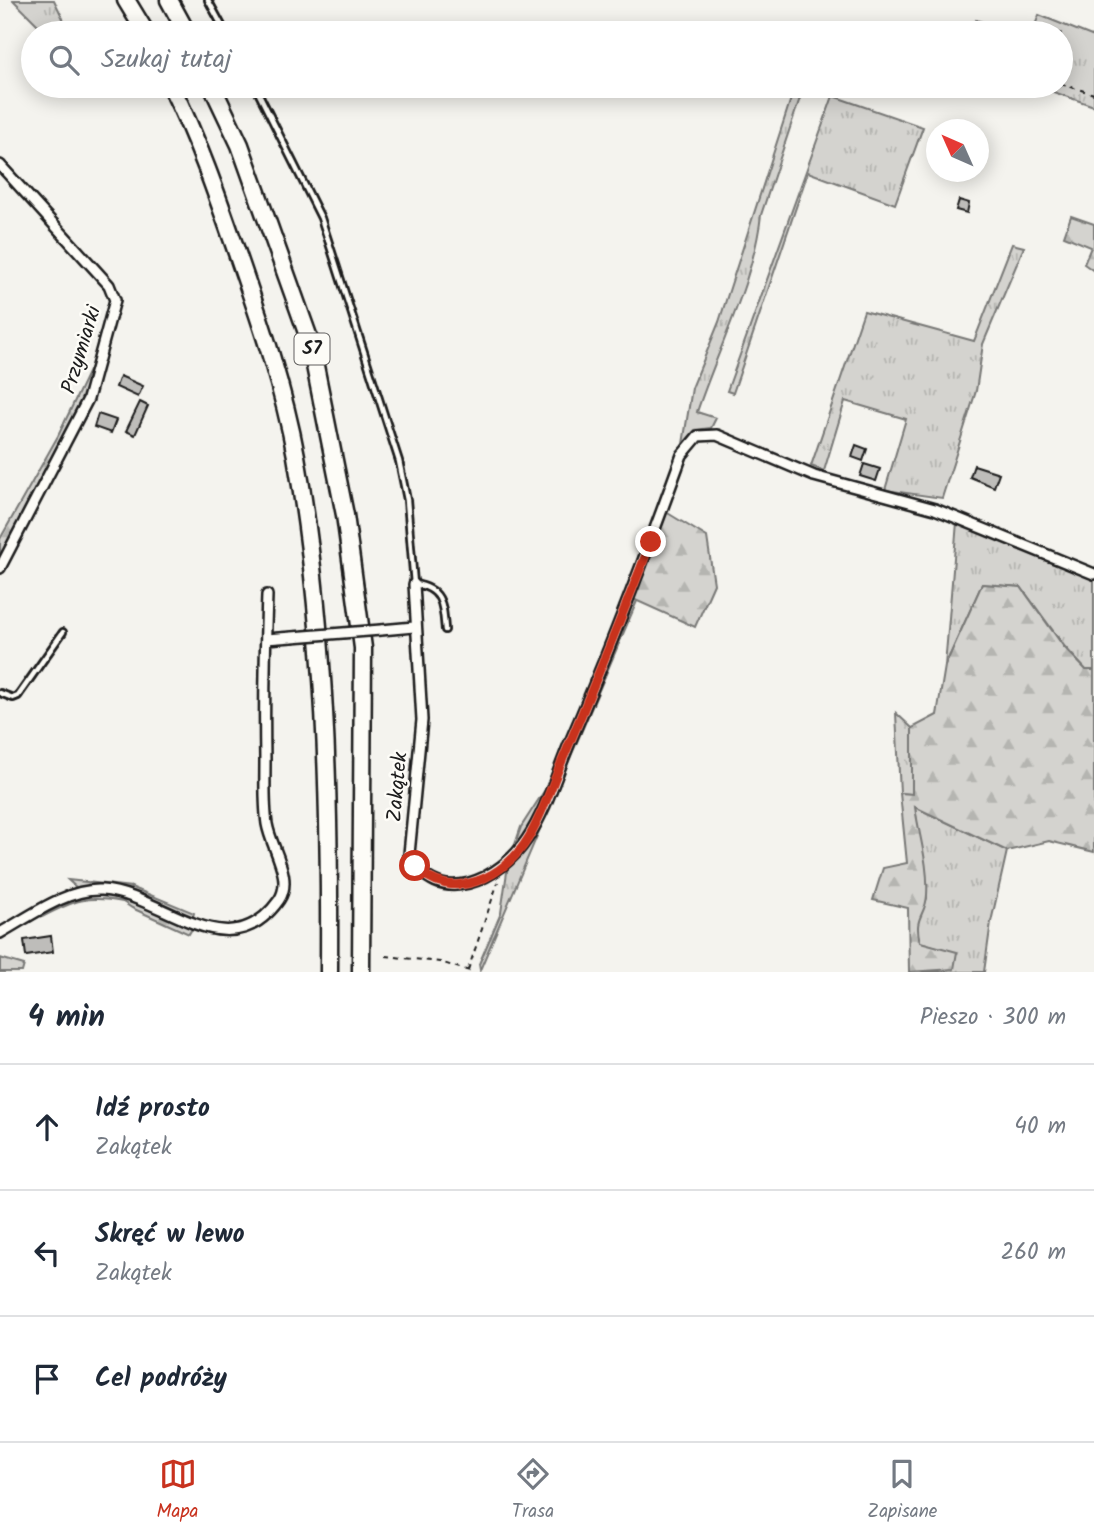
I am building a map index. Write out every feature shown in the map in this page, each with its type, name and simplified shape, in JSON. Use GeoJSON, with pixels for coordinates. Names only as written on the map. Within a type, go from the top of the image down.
{"type":"FeatureCollection","features":[{"type":"Feature","properties":{"kind":"highway"},"geometry":{"type":"LineString","coordinates":[[126,0],[139,21]]}},
{"type":"Feature","properties":{"kind":"highway"},"geometry":{"type":"LineString","coordinates":[[169,0],[180,21]]}},
{"type":"Feature","properties":{"kind":"highway","name":"S7"},"geometry":{"type":"LineString","coordinates":[[178,98],[200,144],[274,361],[295,454],[312,558],[322,655],[330,811],[329,972]]}},
{"type":"Feature","properties":{"kind":"highway","name":"S7"},"geometry":{"type":"LineString","coordinates":[[218,98],[240,145],[310,341],[345,515],[363,649],[360,972]]}},
{"type":"Feature","properties":{"kind":"street","name":"Przymiarki"},"geometry":{"type":"LineString","coordinates":[[0,165],[109,285],[115,300],[88,399],[0,568]]}},
{"type":"Feature","properties":{"kind":"street","name":"Zakątek"},"geometry":{"type":"LineString","coordinates":[[414,584],[422,720],[409,854],[428,880],[447,886],[467,885],[498,870],[528,838],[602,668],[682,455],[698,436],[709,433],[814,476],[936,509],[1094,574]]}},
{"type":"Feature","properties":{"kind":"street"},"geometry":{"type":"LineString","coordinates":[[0,933],[62,899],[85,891],[103,890],[127,896],[192,925],[240,930],[266,919],[284,893],[283,870],[267,824],[267,595]]}},
{"type":"Feature","properties":{"kind":"street"},"geometry":{"type":"LineString","coordinates":[[266,639],[415,627]]}},
{"type":"Feature","properties":{"kind":"lane"},"geometry":{"type":"LineString","coordinates":[[208,0],[219,21]]}},
{"type":"Feature","properties":{"kind":"lane","name":"Zakątek"},"geometry":{"type":"LineString","coordinates":[[261,98],[321,218],[388,422],[407,500],[414,584]]}},
{"type":"Feature","properties":{"kind":"lane"},"geometry":{"type":"LineString","coordinates":[[414,584],[428,586],[438,592],[444,610],[445,630]]}},
{"type":"Feature","properties":{"kind":"lane"},"geometry":{"type":"LineString","coordinates":[[0,693],[13,698],[18,696],[63,632]]}},
{"type":"Feature","properties":{"kind":"path"},"geometry":{"type":"LineString","coordinates":[[1073,88],[1094,94]]}},
{"type":"Feature","properties":{"kind":"path"},"geometry":{"type":"LineString","coordinates":[[468,970],[499,887],[498,870]]}},
{"type":"Feature","properties":{"kind":"path"},"geometry":{"type":"LineString","coordinates":[[386,956],[440,962],[473,972]]}},
{"type":"Feature","properties":{"kind":"green space"},"geometry":{"type":"Polygon","coordinates":[[[13,0],[54,0],[64,21],[34,21],[13,0]]]}},
{"type":"Feature","properties":{"kind":"green space"},"geometry":{"type":"Polygon","coordinates":[[[1039,15],[1054,21],[1037,21],[1039,15]]]}},
{"type":"Feature","properties":{"kind":"green space"},"geometry":{"type":"Polygon","coordinates":[[[1073,29],[1094,37],[1094,106],[1071,98],[1073,98],[1073,29]]]}},
{"type":"Feature","properties":{"kind":"green space"},"geometry":{"type":"Polygon","coordinates":[[[791,98],[800,98],[761,215],[743,289],[697,412],[716,418],[711,428],[695,430],[683,444],[692,388],[719,322],[791,98]]]}},
{"type":"Feature","properties":{"kind":"green space"},"geometry":{"type":"Polygon","coordinates":[[[832,98],[923,127],[895,204],[808,172],[733,393],[727,391],[832,98]]]}},
{"type":"Feature","properties":{"kind":"green space"},"geometry":{"type":"Polygon","coordinates":[[[1071,216],[1094,224],[1094,271],[1084,264],[1091,247],[1064,236],[1071,216]]]}},
{"type":"Feature","properties":{"kind":"green space"},"geometry":{"type":"Polygon","coordinates":[[[1012,244],[1024,247],[983,344],[976,391],[942,498],[885,490],[906,419],[845,401],[824,471],[811,466],[864,311],[974,341],[1012,244]]]}},
{"type":"Feature","properties":{"kind":"green space"},"geometry":{"type":"Polygon","coordinates":[[[97,354],[82,404],[0,559],[0,539],[58,436],[97,354]]]}},
{"type":"Feature","properties":{"kind":"green space"},"geometry":{"type":"Polygon","coordinates":[[[683,444],[690,447],[633,598],[637,601],[480,970],[479,964],[501,913],[508,865],[521,827],[548,785],[626,597],[683,444]]]}},
{"type":"Feature","properties":{"kind":"green space"},"geometry":{"type":"Polygon","coordinates":[[[666,512],[707,537],[714,584],[695,627],[633,599],[666,512]]]}},
{"type":"Feature","properties":{"kind":"green space"},"geometry":{"type":"Polygon","coordinates":[[[957,522],[1094,579],[1094,670],[1086,670],[1065,647],[1021,587],[982,584],[945,666],[957,522]]]}},
{"type":"Feature","properties":{"kind":"green space"},"geometry":{"type":"Polygon","coordinates":[[[982,584],[1021,587],[1064,647],[1086,670],[1094,670],[1094,852],[1049,841],[1007,851],[915,807],[927,884],[926,902],[918,927],[920,942],[957,952],[954,969],[909,972],[908,908],[873,900],[883,868],[907,863],[900,793],[912,794],[912,728],[937,715],[945,666],[982,584]]]}},
{"type":"Feature","properties":{"kind":"green space"},"geometry":{"type":"Polygon","coordinates":[[[896,713],[912,728],[912,794],[900,793],[896,713]]]}},
{"type":"Feature","properties":{"kind":"green space"},"geometry":{"type":"Polygon","coordinates":[[[915,807],[1007,851],[991,922],[984,972],[924,972],[957,953],[920,942],[916,926],[927,898],[915,807]]]}},
{"type":"Feature","properties":{"kind":"green space"},"geometry":{"type":"Polygon","coordinates":[[[68,880],[131,887],[130,894],[78,889],[68,880]]]}},
{"type":"Feature","properties":{"kind":"green space"},"geometry":{"type":"Polygon","coordinates":[[[131,887],[194,913],[192,920],[130,894],[131,887]]]}},
{"type":"Feature","properties":{"kind":"green space"},"geometry":{"type":"Polygon","coordinates":[[[103,892],[125,898],[123,902],[90,899],[64,906],[42,917],[40,914],[65,900],[103,892]]]}},
{"type":"Feature","properties":{"kind":"green space"},"geometry":{"type":"Polygon","coordinates":[[[125,898],[193,927],[189,934],[132,908],[123,902],[125,898]]]}},
{"type":"Feature","properties":{"kind":"green space"},"geometry":{"type":"Polygon","coordinates":[[[0,958],[24,965],[22,972],[0,972],[0,958]]]}},
{"type":"Feature","properties":{"kind":"building"},"geometry":{"type":"Polygon","coordinates":[[[959,200],[969,203],[967,213],[956,210],[959,200]]]}},
{"type":"Feature","properties":{"kind":"building"},"geometry":{"type":"Polygon","coordinates":[[[120,376],[143,386],[138,397],[116,387],[120,376]]]}},
{"type":"Feature","properties":{"kind":"building"},"geometry":{"type":"Polygon","coordinates":[[[140,402],[148,406],[135,435],[126,431],[140,402]]]}},
{"type":"Feature","properties":{"kind":"building"},"geometry":{"type":"Polygon","coordinates":[[[98,414],[116,420],[111,433],[94,427],[98,414]]]}},
{"type":"Feature","properties":{"kind":"building"},"geometry":{"type":"Polygon","coordinates":[[[856,445],[867,449],[863,461],[852,457],[856,445]]]}},
{"type":"Feature","properties":{"kind":"building"},"geometry":{"type":"Polygon","coordinates":[[[864,464],[880,469],[876,481],[860,476],[864,464]]]}},
{"type":"Feature","properties":{"kind":"building"},"geometry":{"type":"Polygon","coordinates":[[[974,465],[999,473],[994,487],[970,477],[974,465]]]}},
{"type":"Feature","properties":{"kind":"building"},"geometry":{"type":"Polygon","coordinates":[[[51,936],[53,952],[26,956],[24,940],[51,936]]]}},
{"type":"Feature","properties":{"kind":"route"},"geometry":{"type":"LineString","coordinates":[[415,866],[428,880],[447,886],[467,885],[498,870],[528,838],[602,668],[651,542]]}}]}
